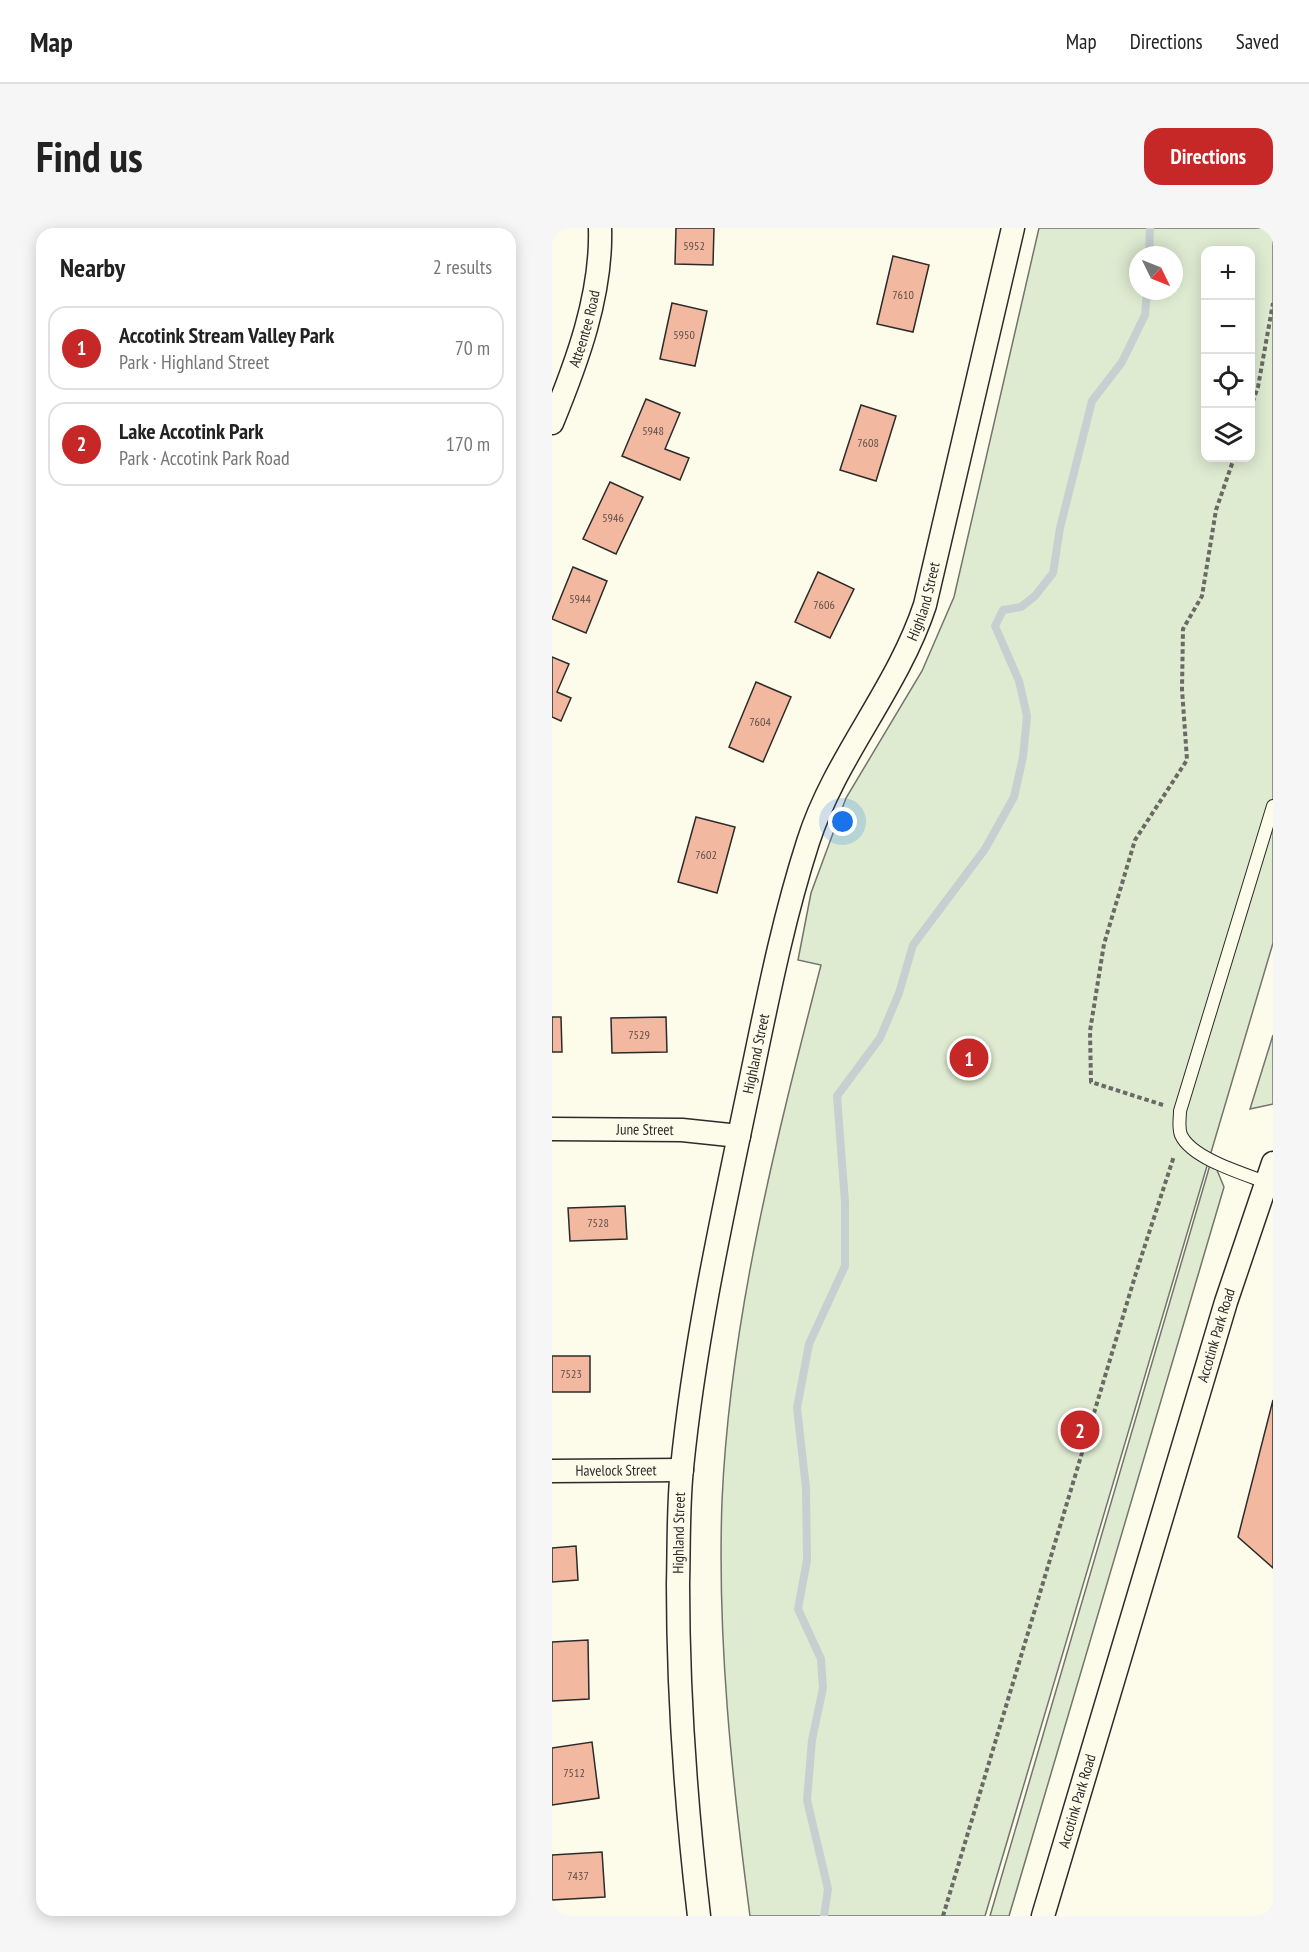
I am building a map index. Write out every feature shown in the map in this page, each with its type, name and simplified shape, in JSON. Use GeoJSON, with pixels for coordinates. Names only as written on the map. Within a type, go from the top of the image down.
{"type":"FeatureCollection","features":[{"type":"Feature","properties":{"kind":"street","name":"Atteentee Road"},"geometry":{"type":"LineString","coordinates":[[552,423],[586,329],[594,290],[600,228]]}},
{"type":"Feature","properties":{"kind":"street","name":"Highland Street"},"geometry":{"type":"LineString","coordinates":[[699,1916],[689,1833],[680,1714],[678,1605],[682,1470],[712,1266],[781,938],[808,839],[836,773],[903,660],[925,605],[1013,228]]}},
{"type":"Feature","properties":{"kind":"street","name":"June Street"},"geometry":{"type":"LineString","coordinates":[[552,1129],[682,1130],[739,1136]]}},
{"type":"Feature","properties":{"kind":"street","name":"Accotink Park Road"},"geometry":{"type":"LineString","coordinates":[[1043,1916],[1226,1302],[1271,1173]]}},
{"type":"Feature","properties":{"kind":"street","name":"Havelock Street"},"geometry":{"type":"LineString","coordinates":[[552,1471],[682,1470]]}},
{"type":"Feature","properties":{"kind":"lane"},"geometry":{"type":"LineString","coordinates":[[1182,1135],[1180,1111],[1273,806]]}},
{"type":"Feature","properties":{"kind":"lane","name":"Accotink Park Road"},"geometry":{"type":"LineString","coordinates":[[1182,1135],[1189,1145],[1201,1154],[1271,1173]]}},
{"type":"Feature","properties":{"kind":"path"},"geometry":{"type":"LineString","coordinates":[[1251,408],[1258,387],[1273,303]]}},
{"type":"Feature","properties":{"kind":"path"},"geometry":{"type":"LineString","coordinates":[[1180,1111],[1092,1082],[1090,1030],[1104,944],[1135,840],[1187,760],[1182,689],[1183,628],[1202,596],[1216,510],[1233,462]]}},
{"type":"Feature","properties":{"kind":"path"},"geometry":{"type":"LineString","coordinates":[[943,1916],[1129,1295],[1182,1135]]}},
{"type":"Feature","properties":{"kind":"green space"},"geometry":{"type":"Polygon","coordinates":[[[1039,228],[1273,228],[1273,943],[985,1916],[750,1916],[727,1709],[722,1605],[722,1501],[735,1365],[745,1298],[772,1164],[821,965],[798,960],[811,893],[846,798],[922,671],[954,597],[1039,228]]]}},
{"type":"Feature","properties":{"kind":"green space"},"geometry":{"type":"Polygon","coordinates":[[[1273,1035],[1273,1104],[1250,1109],[1273,1035]]]}},
{"type":"Feature","properties":{"kind":"green space"},"geometry":{"type":"Polygon","coordinates":[[[1212,1158],[1224,1187],[1009,1916],[990,1916],[1212,1158]]]}},
{"type":"Feature","properties":{"kind":"building"},"geometry":{"type":"Polygon","coordinates":[[[676,228],[714,228],[713,265],[675,264],[676,228]]]}},
{"type":"Feature","properties":{"kind":"building"},"geometry":{"type":"Polygon","coordinates":[[[893,256],[929,265],[913,332],[877,324],[893,256]]]}},
{"type":"Feature","properties":{"kind":"building"},"geometry":{"type":"Polygon","coordinates":[[[672,303],[707,311],[695,366],[660,359],[672,303]]]}},
{"type":"Feature","properties":{"kind":"building"},"geometry":{"type":"Polygon","coordinates":[[[646,399],[680,413],[665,449],[689,458],[680,480],[622,456],[646,399]]]}},
{"type":"Feature","properties":{"kind":"building"},"geometry":{"type":"Polygon","coordinates":[[[861,405],[896,416],[876,481],[840,470],[861,405]]]}},
{"type":"Feature","properties":{"kind":"building"},"geometry":{"type":"Polygon","coordinates":[[[610,482],[643,497],[616,554],[583,539],[610,482]]]}},
{"type":"Feature","properties":{"kind":"building"},"geometry":{"type":"Polygon","coordinates":[[[573,567],[607,581],[586,633],[552,619],[573,567]]]}},
{"type":"Feature","properties":{"kind":"building"},"geometry":{"type":"Polygon","coordinates":[[[818,572],[854,589],[830,638],[795,622],[818,572]]]}},
{"type":"Feature","properties":{"kind":"building"},"geometry":{"type":"Polygon","coordinates":[[[552,657],[569,664],[557,692],[571,698],[561,721],[552,717],[552,657]]]}},
{"type":"Feature","properties":{"kind":"building"},"geometry":{"type":"Polygon","coordinates":[[[756,682],[791,697],[763,762],[729,747],[756,682]]]}},
{"type":"Feature","properties":{"kind":"building"},"geometry":{"type":"Polygon","coordinates":[[[696,817],[735,827],[717,893],[678,882],[696,817]]]}},
{"type":"Feature","properties":{"kind":"building"},"geometry":{"type":"Polygon","coordinates":[[[552,1017],[561,1017],[562,1052],[552,1052],[552,1017]]]}},
{"type":"Feature","properties":{"kind":"building"},"geometry":{"type":"Polygon","coordinates":[[[666,1017],[667,1052],[612,1053],[611,1018],[666,1017]]]}},
{"type":"Feature","properties":{"kind":"building"},"geometry":{"type":"Polygon","coordinates":[[[625,1206],[627,1239],[570,1241],[568,1208],[625,1206]]]}},
{"type":"Feature","properties":{"kind":"building"},"geometry":{"type":"Polygon","coordinates":[[[552,1356],[590,1356],[590,1392],[552,1392],[552,1356]]]}},
{"type":"Feature","properties":{"kind":"building"},"geometry":{"type":"Polygon","coordinates":[[[1273,1400],[1273,1568],[1238,1537],[1273,1400]]]}},
{"type":"Feature","properties":{"kind":"building"},"geometry":{"type":"Polygon","coordinates":[[[576,1546],[578,1580],[552,1582],[552,1548],[576,1546]]]}},
{"type":"Feature","properties":{"kind":"building"},"geometry":{"type":"Polygon","coordinates":[[[588,1640],[589,1699],[552,1701],[552,1642],[588,1640]]]}},
{"type":"Feature","properties":{"kind":"building"},"geometry":{"type":"Polygon","coordinates":[[[592,1742],[599,1798],[552,1805],[552,1748],[592,1742]]]}},
{"type":"Feature","properties":{"kind":"building"},"geometry":{"type":"Polygon","coordinates":[[[602,1852],[605,1897],[552,1900],[552,1855],[602,1852]]]}},
{"type":"Feature","properties":{"kind":"waterway"},"geometry":{"type":"LineString","coordinates":[[1149,246],[1150,228]]}},
{"type":"Feature","properties":{"kind":"waterway"},"geometry":{"type":"LineString","coordinates":[[824,1916],[828,1889],[807,1800],[812,1740],[823,1688],[821,1659],[798,1609],[807,1560],[806,1488],[797,1408],[809,1344],[845,1266],[845,1202],[837,1096],[880,1038],[899,993],[913,945],[985,849],[1014,797],[1023,757],[1027,716],[1019,681],[995,626],[1003,610],[1021,607],[1035,596],[1053,573],[1060,528],[1092,401],[1122,362],[1145,315],[1146,300]]}},
{"type":"Feature","properties":{"kind":"place","name":"Accotink Stream Valley Park"},"geometry":{"type":"Point","coordinates":[969,1058]}},
{"type":"Feature","properties":{"kind":"place","name":"Lake Accotink Park"},"geometry":{"type":"Point","coordinates":[1080,1430]}}]}
